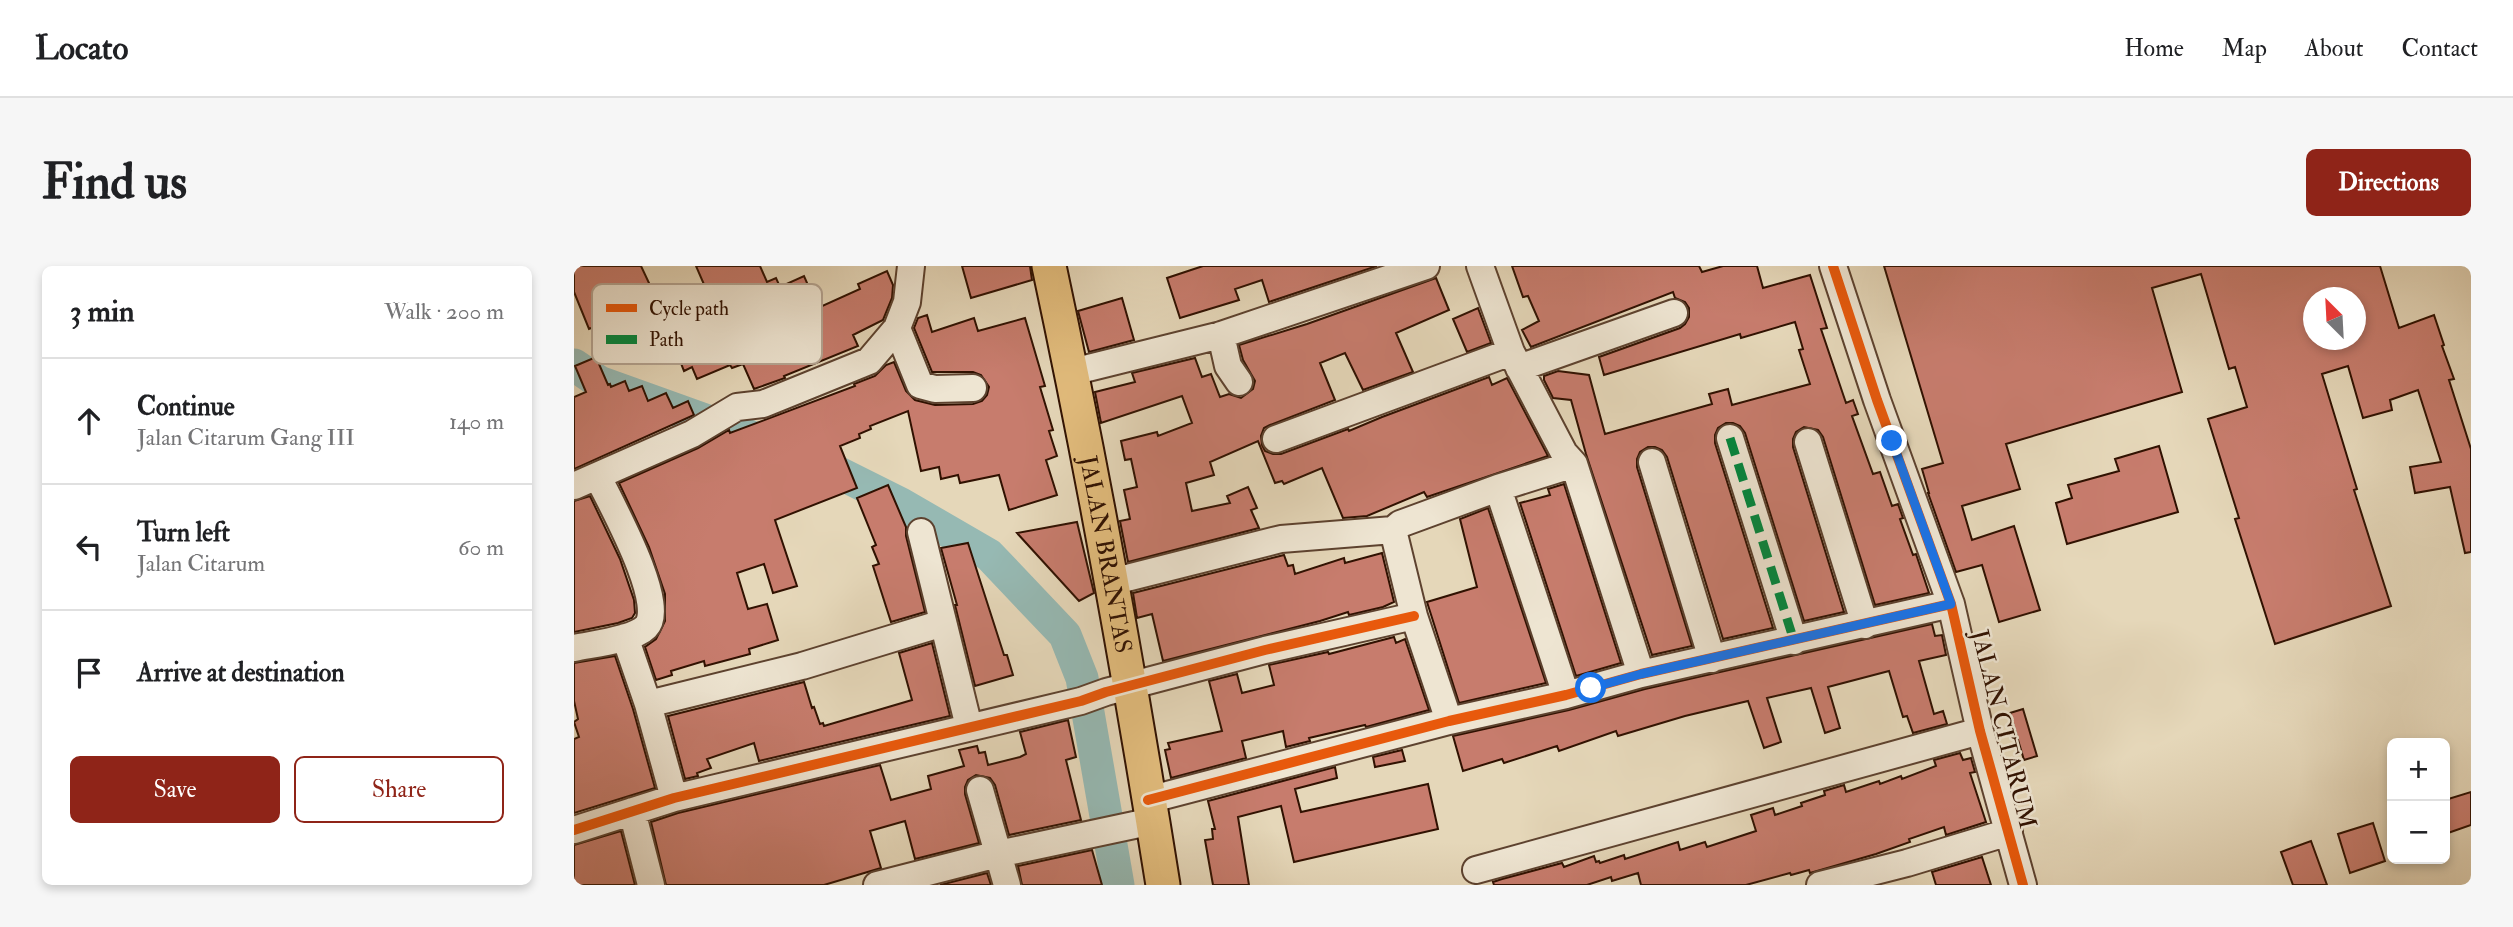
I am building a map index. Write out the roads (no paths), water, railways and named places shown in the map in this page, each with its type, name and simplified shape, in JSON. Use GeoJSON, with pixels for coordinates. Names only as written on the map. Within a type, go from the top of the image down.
{"type":"FeatureCollection","features":[{"type":"Feature","properties":{"kind":"main road","name":"JALAN BRANTAS"},"geometry":{"type":"LineString","coordinates":[[1049,266],[1072,372],[1111,582],[1119,690],[1145,815],[1163,885]]}},
{"type":"Feature","properties":{"kind":"street"},"geometry":{"type":"LineString","coordinates":[[574,648],[625,637],[645,629],[651,618],[650,595],[634,553],[586,482],[692,434],[737,407],[763,404],[786,396],[869,361],[897,328],[907,302],[911,266]]}},
{"type":"Feature","properties":{"kind":"street"},"geometry":{"type":"LineString","coordinates":[[1072,372],[1221,335],[1426,266]]}},
{"type":"Feature","properties":{"kind":"street"},"geometry":{"type":"LineString","coordinates":[[1480,266],[1515,360],[1564,453],[1574,464],[1641,674]]}},
{"type":"Feature","properties":{"kind":"street","name":"JALAN CITARUM"},"geometry":{"type":"LineString","coordinates":[[1833,266],[1877,400],[1951,604],[1980,731],[2023,885]]}},
{"type":"Feature","properties":{"kind":"street"},"geometry":{"type":"LineString","coordinates":[[1276,439],[1515,360],[1674,313]]}},
{"type":"Feature","properties":{"kind":"street"},"geometry":{"type":"LineString","coordinates":[[897,328],[920,384],[936,389],[973,388]]}},
{"type":"Feature","properties":{"kind":"street"},"geometry":{"type":"LineString","coordinates":[[1221,335],[1228,366],[1239,382]]}},
{"type":"Feature","properties":{"kind":"street"},"geometry":{"type":"LineString","coordinates":[[1730,438],[1794,641]]}},
{"type":"Feature","properties":{"kind":"street"},"geometry":{"type":"LineString","coordinates":[[1808,442],[1865,625]]}},
{"type":"Feature","properties":{"kind":"street"},"geometry":{"type":"LineString","coordinates":[[1652,462],[1712,659]]}},
{"type":"Feature","properties":{"kind":"street"},"geometry":{"type":"LineString","coordinates":[[1111,582],[1282,538],[1393,530],[1400,524],[1498,488],[1574,464]]}},
{"type":"Feature","properties":{"kind":"street"},"geometry":{"type":"LineString","coordinates":[[1498,488],[1566,695]]}},
{"type":"Feature","properties":{"kind":"street"},"geometry":{"type":"LineString","coordinates":[[1393,530],[1414,616],[1449,721]]}},
{"type":"Feature","properties":{"kind":"street"},"geometry":{"type":"LineString","coordinates":[[921,532],[969,727]]}},
{"type":"Feature","properties":{"kind":"street"},"geometry":{"type":"LineString","coordinates":[[877,885],[916,880],[998,854],[1096,832],[1337,751],[1449,721],[1566,695],[1641,674],[1951,604]]}},
{"type":"Feature","properties":{"kind":"street"},"geometry":{"type":"LineString","coordinates":[[574,830],[674,798],[1081,701],[1265,650],[1414,616]]}},
{"type":"Feature","properties":{"kind":"street"},"geometry":{"type":"LineString","coordinates":[[648,704],[802,666],[943,623]]}},
{"type":"Feature","properties":{"kind":"street"},"geometry":{"type":"LineString","coordinates":[[625,637],[648,704],[674,798]]}},
{"type":"Feature","properties":{"kind":"street"},"geometry":{"type":"LineString","coordinates":[[1476,870],[1980,731]]}},
{"type":"Feature","properties":{"kind":"street"},"geometry":{"type":"LineString","coordinates":[[980,790],[1007,885]]}},
{"type":"Feature","properties":{"kind":"street"},"geometry":{"type":"LineString","coordinates":[[632,811],[651,885]]}},
{"type":"Feature","properties":{"kind":"street"},"geometry":{"type":"LineString","coordinates":[[1820,885],[1907,863],[2009,832]]}},
{"type":"Feature","properties":{"kind":"waterway"},"geometry":{"type":"LineString","coordinates":[[574,365],[599,382],[829,468],[901,504],[989,555],[1065,635],[1082,678],[1118,885]]}}]}
